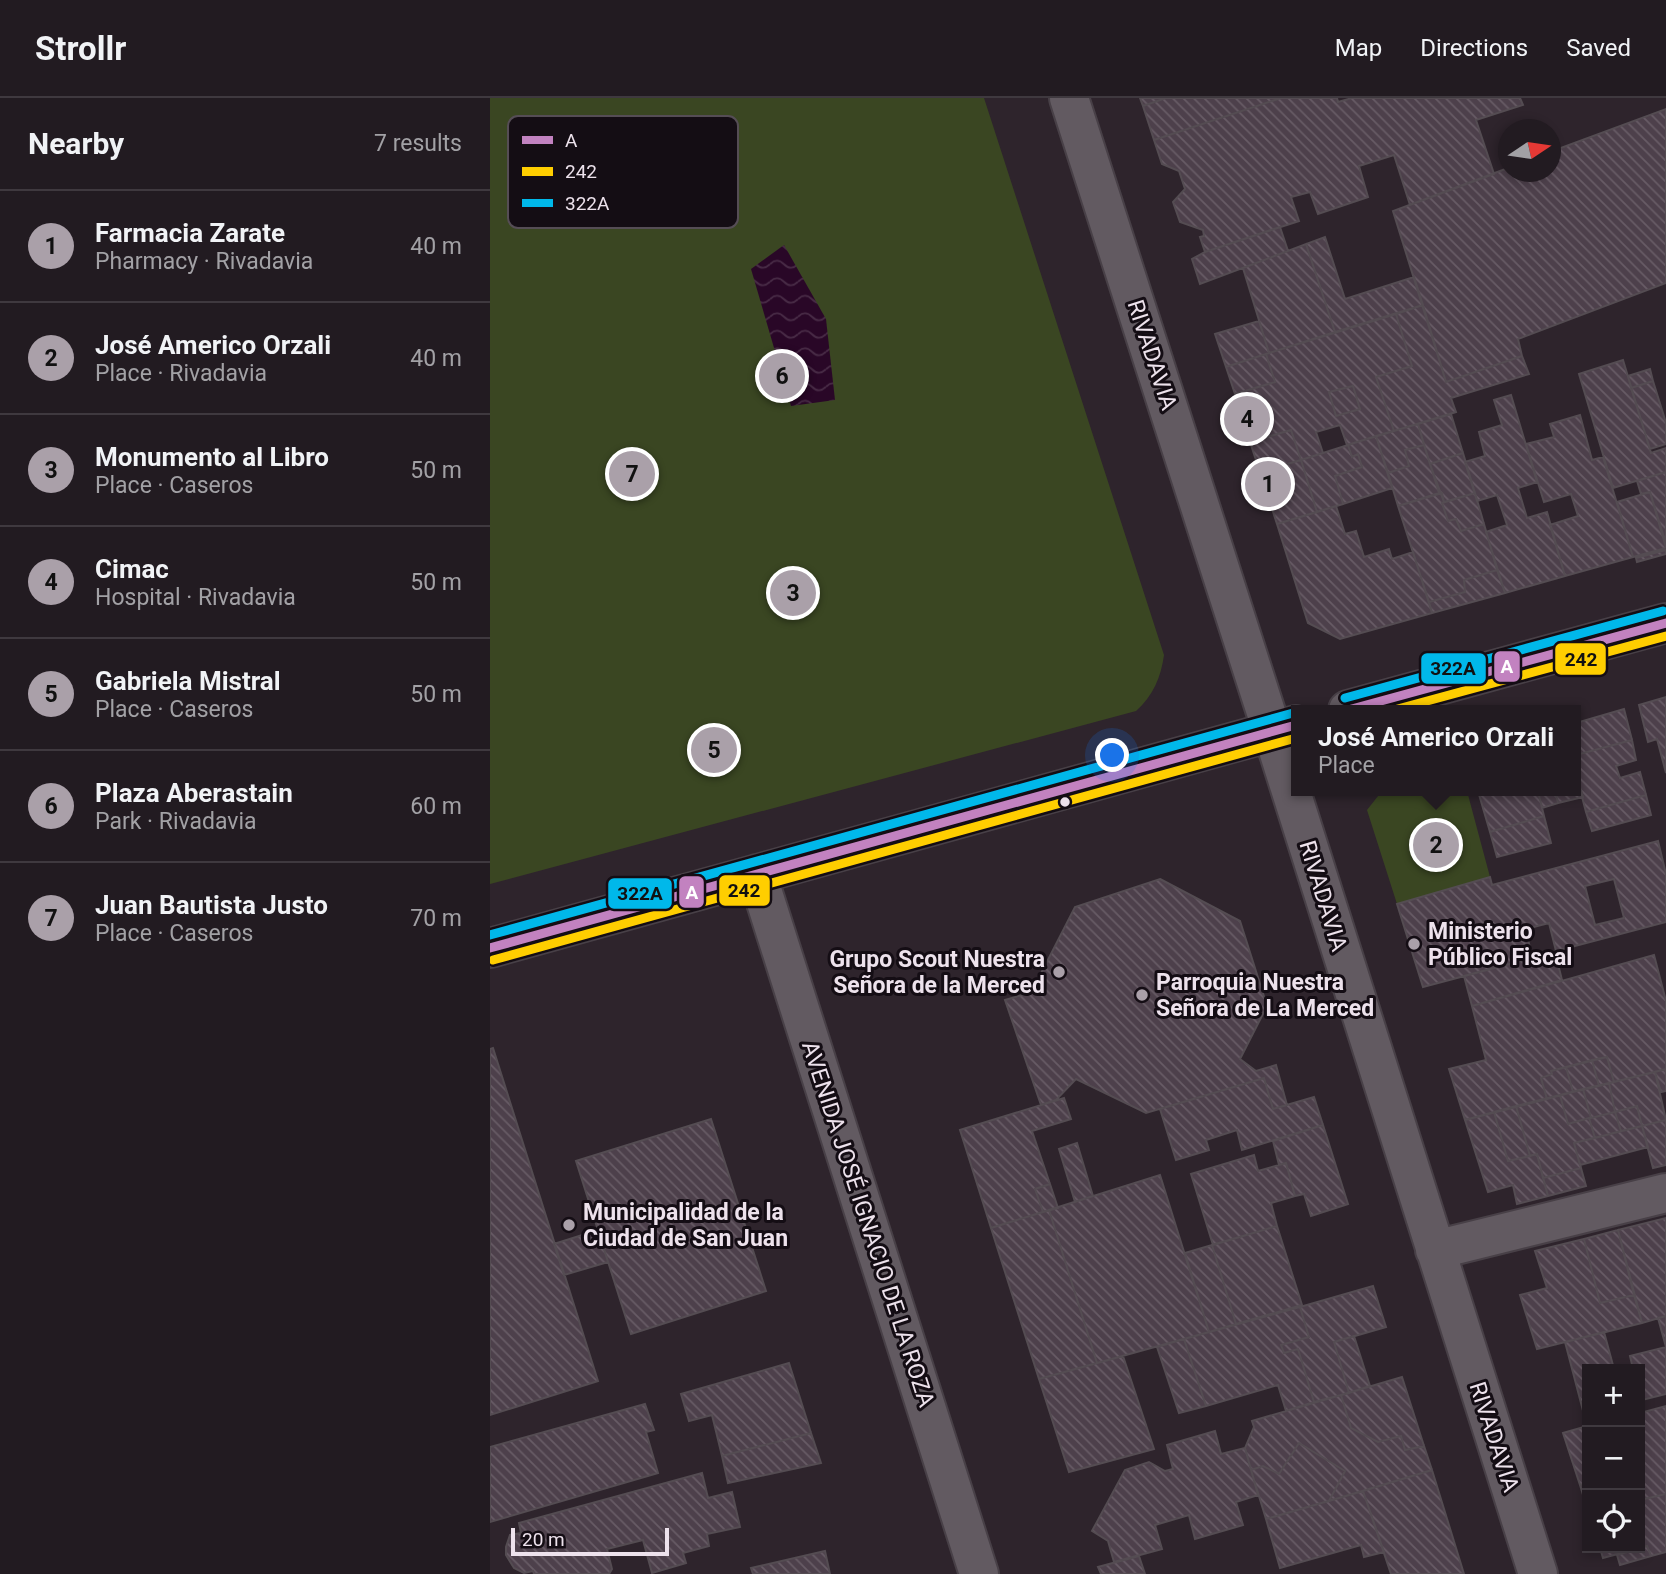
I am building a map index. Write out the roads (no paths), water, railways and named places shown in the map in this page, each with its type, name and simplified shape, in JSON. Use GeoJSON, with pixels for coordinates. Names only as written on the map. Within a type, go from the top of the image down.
{"type":"FeatureCollection","features":[{"type":"Feature","properties":{"kind":"street","name":"RIVADAVIA"},"geometry":{"type":"LineString","coordinates":[[1069,98],[1291,752]]}},
{"type":"Feature","properties":{"kind":"street"},"geometry":{"type":"LineString","coordinates":[[1367,705],[1666,623]]}},
{"type":"Feature","properties":{"kind":"street"},"geometry":{"type":"LineString","coordinates":[[490,948],[1284,728]]}},
{"type":"Feature","properties":{"kind":"street","name":"RIVADAVIA"},"geometry":{"type":"LineString","coordinates":[[1304,796],[1435,1250],[1538,1574]]}},
{"type":"Feature","properties":{"kind":"street","name":"AVENIDA JOSÉ IGNACIO DE LA ROZA"},"geometry":{"type":"LineString","coordinates":[[757,874],[979,1574]]}},
{"type":"Feature","properties":{"kind":"street"},"geometry":{"type":"LineString","coordinates":[[1435,1250],[1666,1193]]}},
{"type":"Feature","properties":{"kind":"water"},"geometry":{"type":"Polygon","coordinates":[[[784,245],[826,319],[835,400],[791,406],[751,269],[784,245]]]}},
{"type":"Feature","properties":{"kind":"place","name":"Plaza Aberastain"},"geometry":{"type":"Point","coordinates":[782,376]}},
{"type":"Feature","properties":{"kind":"place","name":"Cimac"},"geometry":{"type":"Point","coordinates":[1247,419]}},
{"type":"Feature","properties":{"kind":"place","name":"Juan Bautista Justo"},"geometry":{"type":"Point","coordinates":[632,474]}},
{"type":"Feature","properties":{"kind":"place","name":"Farmacia Zarate"},"geometry":{"type":"Point","coordinates":[1268,484]}},
{"type":"Feature","properties":{"kind":"place","name":"Monumento al Libro"},"geometry":{"type":"Point","coordinates":[793,593]}},
{"type":"Feature","properties":{"kind":"place","name":"Gabriela Mistral"},"geometry":{"type":"Point","coordinates":[714,750]}},
{"type":"Feature","properties":{"kind":"place","name":"José Americo Orzali"},"geometry":{"type":"Point","coordinates":[1436,845]}},
{"type":"Feature","properties":{"kind":"place","name":"Ministerio Público Fiscal"},"geometry":{"type":"Point","coordinates":[1414,944]}},
{"type":"Feature","properties":{"kind":"place","name":"Grupo Scout Nuestra Señora de la Merced"},"geometry":{"type":"Point","coordinates":[1059,972]}},
{"type":"Feature","properties":{"kind":"place","name":"Parroquia Nuestra Señora de La Merced"},"geometry":{"type":"Point","coordinates":[1142,995]}},
{"type":"Feature","properties":{"kind":"place","name":"Municipalidad de la Ciudad de San Juan"},"geometry":{"type":"Point","coordinates":[569,1225]}}]}
